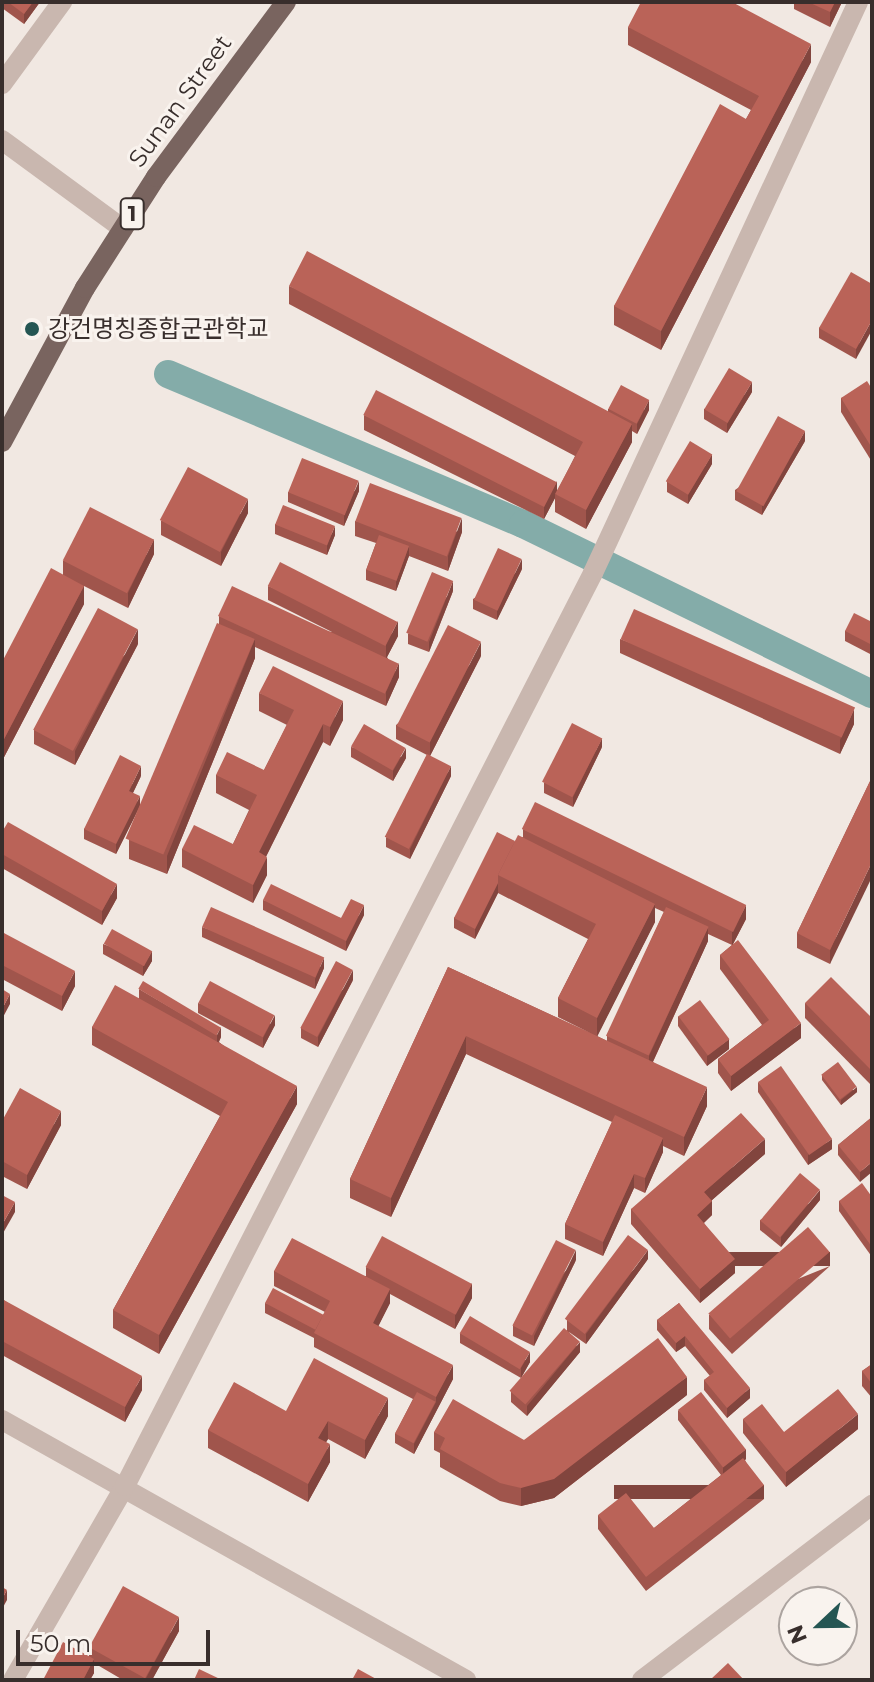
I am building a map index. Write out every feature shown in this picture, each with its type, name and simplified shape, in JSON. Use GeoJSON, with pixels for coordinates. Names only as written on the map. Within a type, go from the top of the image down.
{"type":"FeatureCollection","features":[{"type":"Feature","properties":{"kind":"main road","name":"Sunan Street"},"geometry":{"type":"LineString","coordinates":[[2,442],[123,229],[196,119],[286,2]]}},
{"type":"Feature","properties":{"kind":"street"},"geometry":{"type":"LineString","coordinates":[[2,84],[62,2]]}},
{"type":"Feature","properties":{"kind":"street"},"geometry":{"type":"LineString","coordinates":[[13,1680],[125,1486],[593,573],[858,2]]}},
{"type":"Feature","properties":{"kind":"street"},"geometry":{"type":"LineString","coordinates":[[2,140],[123,229]]}},
{"type":"Feature","properties":{"kind":"street"},"geometry":{"type":"LineString","coordinates":[[2,1420],[125,1486],[466,1680]]}},
{"type":"Feature","properties":{"kind":"street"},"geometry":{"type":"LineString","coordinates":[[642,1680],[872,1505]]}},
{"type":"Feature","properties":{"kind":"building"},"geometry":{"type":"Polygon","coordinates":[[[8,2],[33,2],[24,14],[8,2]]]}},
{"type":"Feature","properties":{"kind":"building"},"geometry":{"type":"Polygon","coordinates":[[[641,2],[732,2],[811,44],[661,331],[614,306],[720,104],[746,119],[759,96],[628,27],[641,2]]]}},
{"type":"Feature","properties":{"kind":"building"},"geometry":{"type":"Polygon","coordinates":[[[808,2],[835,2],[830,12],[808,2]]]}},
{"type":"Feature","properties":{"kind":"building"},"geometry":{"type":"Polygon","coordinates":[[[307,251],[632,424],[586,510],[555,494],[583,442],[289,286],[307,251]]]}},
{"type":"Feature","properties":{"kind":"building"},"geometry":{"type":"Polygon","coordinates":[[[851,272],[872,284],[872,320],[856,349],[819,328],[851,272]]]}},
{"type":"Feature","properties":{"kind":"building"},"geometry":{"type":"Polygon","coordinates":[[[729,368],[752,382],[727,423],[704,409],[729,368]]]}},
{"type":"Feature","properties":{"kind":"building"},"geometry":{"type":"Polygon","coordinates":[[[867,381],[872,389],[872,448],[841,398],[867,381]]]}},
{"type":"Feature","properties":{"kind":"building"},"geometry":{"type":"Polygon","coordinates":[[[621,385],[649,400],[637,424],[608,409],[621,385]]]}},
{"type":"Feature","properties":{"kind":"building"},"geometry":{"type":"Polygon","coordinates":[[[376,390],[557,482],[544,507],[363,415],[376,390]]]}},
{"type":"Feature","properties":{"kind":"building"},"geometry":{"type":"Polygon","coordinates":[[[778,416],[805,431],[763,506],[736,491],[778,416]]]}},
{"type":"Feature","properties":{"kind":"building"},"geometry":{"type":"Polygon","coordinates":[[[690,441],[712,454],[688,495],[666,481],[690,441]]]}},
{"type":"Feature","properties":{"kind":"building"},"geometry":{"type":"Polygon","coordinates":[[[302,458],[359,481],[345,515],[288,492],[302,458]]]}},
{"type":"Feature","properties":{"kind":"building"},"geometry":{"type":"Polygon","coordinates":[[[188,467],[248,499],[220,552],[160,520],[188,467]]]}},
{"type":"Feature","properties":{"kind":"building"},"geometry":{"type":"Polygon","coordinates":[[[370,483],[461,518],[447,556],[355,521],[370,483]]]}},
{"type":"Feature","properties":{"kind":"building"},"geometry":{"type":"Polygon","coordinates":[[[283,505],[335,526],[327,545],[275,524],[283,505]]]}},
{"type":"Feature","properties":{"kind":"building"},"geometry":{"type":"Polygon","coordinates":[[[90,507],[154,540],[127,593],[63,560],[90,507]]]}},
{"type":"Feature","properties":{"kind":"building"},"geometry":{"type":"Polygon","coordinates":[[[379,535],[409,546],[396,581],[366,570],[379,535]]]}},
{"type":"Feature","properties":{"kind":"building"},"geometry":{"type":"Polygon","coordinates":[[[498,548],[522,559],[497,611],[474,600],[498,548]]]}},
{"type":"Feature","properties":{"kind":"building"},"geometry":{"type":"Polygon","coordinates":[[[280,562],[398,622],[385,646],[268,586],[280,562]]]}},
{"type":"Feature","properties":{"kind":"building"},"geometry":{"type":"Polygon","coordinates":[[[51,568],[84,586],[2,743],[2,662],[51,568]]]}},
{"type":"Feature","properties":{"kind":"building"},"geometry":{"type":"Polygon","coordinates":[[[432,572],[453,581],[427,642],[406,633],[432,572]]]}},
{"type":"Feature","properties":{"kind":"building"},"geometry":{"type":"Polygon","coordinates":[[[232,586],[399,664],[385,694],[218,616],[232,586]]]}},
{"type":"Feature","properties":{"kind":"building"},"geometry":{"type":"Polygon","coordinates":[[[98,608],[138,629],[73,751],[33,730],[98,608]]]}},
{"type":"Feature","properties":{"kind":"building"},"geometry":{"type":"Polygon","coordinates":[[[634,609],[855,707],[842,738],[621,639],[634,609]]]}},
{"type":"Feature","properties":{"kind":"building"},"geometry":{"type":"Polygon","coordinates":[[[854,613],[872,622],[872,645],[845,631],[854,613]]]}},
{"type":"Feature","properties":{"kind":"building"},"geometry":{"type":"Polygon","coordinates":[[[217,623],[255,639],[163,854],[126,838],[217,623]]]}},
{"type":"Feature","properties":{"kind":"building"},"geometry":{"type":"Polygon","coordinates":[[[448,625],[481,642],[430,742],[397,726],[448,625]]]}},
{"type":"Feature","properties":{"kind":"building"},"geometry":{"type":"Polygon","coordinates":[[[273,666],[343,701],[330,727],[323,724],[259,852],[267,857],[253,885],[182,849],[194,825],[233,844],[257,795],[216,775],[227,752],[264,770],[294,710],[259,693],[273,666]]]}},
{"type":"Feature","properties":{"kind":"building"},"geometry":{"type":"Polygon","coordinates":[[[572,723],[602,738],[572,797],[542,782],[572,723]]]}},
{"type":"Feature","properties":{"kind":"building"},"geometry":{"type":"Polygon","coordinates":[[[364,724],[406,748],[393,771],[351,747],[364,724]]]}},
{"type":"Feature","properties":{"kind":"building"},"geometry":{"type":"Polygon","coordinates":[[[427,754],[451,766],[409,849],[385,837],[427,754]]]}},
{"type":"Feature","properties":{"kind":"building"},"geometry":{"type":"Polygon","coordinates":[[[120,755],[141,766],[129,791],[140,796],[116,844],[84,829],[120,755]]]}},
{"type":"Feature","properties":{"kind":"building"},"geometry":{"type":"Polygon","coordinates":[[[872,777],[872,862],[830,950],[797,933],[872,777]]]}},
{"type":"Feature","properties":{"kind":"building"},"geometry":{"type":"Polygon","coordinates":[[[535,802],[746,905],[733,932],[522,829],[535,802]]]}},
{"type":"Feature","properties":{"kind":"building"},"geometry":{"type":"Polygon","coordinates":[[[8,822],[117,884],[102,911],[2,854],[2,832],[8,822]]]}},
{"type":"Feature","properties":{"kind":"building"},"geometry":{"type":"Polygon","coordinates":[[[497,832],[515,841],[475,929],[454,918],[497,832]]]}},
{"type":"Feature","properties":{"kind":"building"},"geometry":{"type":"Polygon","coordinates":[[[518,835],[655,904],[597,1018],[558,998],[596,924],[498,875],[518,835]]]}},
{"type":"Feature","properties":{"kind":"building"},"geometry":{"type":"Polygon","coordinates":[[[271,884],[341,918],[351,899],[364,905],[346,941],[263,900],[271,884]]]}},
{"type":"Feature","properties":{"kind":"building"},"geometry":{"type":"Polygon","coordinates":[[[211,907],[324,957],[315,978],[202,927],[211,907]]]}},
{"type":"Feature","properties":{"kind":"building"},"geometry":{"type":"Polygon","coordinates":[[[666,907],[709,927],[649,1056],[606,1036],[666,907]]]}},
{"type":"Feature","properties":{"kind":"building"},"geometry":{"type":"Polygon","coordinates":[[[112,929],[152,951],[144,966],[104,944],[112,929]]]}},
{"type":"Feature","properties":{"kind":"building"},"geometry":{"type":"Polygon","coordinates":[[[2,932],[75,971],[62,996],[2,965],[2,932]]]}},
{"type":"Feature","properties":{"kind":"building"},"geometry":{"type":"Polygon","coordinates":[[[738,940],[801,1023],[731,1076],[718,1059],[769,1020],[720,955],[738,940]]]}},
{"type":"Feature","properties":{"kind":"building"},"geometry":{"type":"Polygon","coordinates":[[[336,961],[353,970],[317,1037],[300,1028],[336,961]]]}},
{"type":"Feature","properties":{"kind":"building"},"geometry":{"type":"Polygon","coordinates":[[[448,967],[707,1087],[684,1137],[466,1036],[391,1198],[350,1179],[448,967]]]}},
{"type":"Feature","properties":{"kind":"building"},"geometry":{"type":"Polygon","coordinates":[[[831,977],[872,1018],[872,1071],[805,1003],[831,977]]]}},
{"type":"Feature","properties":{"kind":"building"},"geometry":{"type":"Polygon","coordinates":[[[143,981],[221,1028],[216,1036],[138,989],[143,981]]]}},
{"type":"Feature","properties":{"kind":"building"},"geometry":{"type":"Polygon","coordinates":[[[210,981],[274,1015],[263,1037],[198,1003],[210,981]]]}},
{"type":"Feature","properties":{"kind":"building"},"geometry":{"type":"Polygon","coordinates":[[[115,985],[297,1086],[159,1335],[113,1310],[228,1102],[92,1027],[115,985]]]}},
{"type":"Feature","properties":{"kind":"building"},"geometry":{"type":"Polygon","coordinates":[[[2,989],[10,994],[2,1009],[2,989]]]}},
{"type":"Feature","properties":{"kind":"building"},"geometry":{"type":"Polygon","coordinates":[[[700,1000],[729,1039],[708,1055],[678,1016],[700,1000]]]}},
{"type":"Feature","properties":{"kind":"building"},"geometry":{"type":"Polygon","coordinates":[[[838,1062],[857,1087],[840,1099],[821,1075],[838,1062]]]}},
{"type":"Feature","properties":{"kind":"building"},"geometry":{"type":"Polygon","coordinates":[[[781,1066],[832,1139],[809,1155],[758,1082],[781,1066]]]}},
{"type":"Feature","properties":{"kind":"building"},"geometry":{"type":"Polygon","coordinates":[[[20,1088],[61,1111],[27,1175],[2,1161],[2,1121],[20,1088]]]}},
{"type":"Feature","properties":{"kind":"building"},"geometry":{"type":"Polygon","coordinates":[[[741,1113],[765,1139],[704,1192],[712,1201],[697,1215],[735,1259],[700,1289],[631,1209],[741,1113]]]}},
{"type":"Feature","properties":{"kind":"building"},"geometry":{"type":"Polygon","coordinates":[[[615,1115],[663,1138],[645,1178],[634,1174],[603,1242],[565,1224],[615,1115]]]}},
{"type":"Feature","properties":{"kind":"building"},"geometry":{"type":"Polygon","coordinates":[[[872,1117],[872,1162],[860,1172],[838,1145],[872,1117]]]}},
{"type":"Feature","properties":{"kind":"building"},"geometry":{"type":"Polygon","coordinates":[[[800,1173],[820,1190],[780,1237],[760,1220],[800,1173]]]}},
{"type":"Feature","properties":{"kind":"building"},"geometry":{"type":"Polygon","coordinates":[[[862,1183],[872,1197],[872,1247],[839,1201],[862,1183]]]}},
{"type":"Feature","properties":{"kind":"building"},"geometry":{"type":"Polygon","coordinates":[[[2,1195],[15,1202],[2,1225],[2,1195]]]}},
{"type":"Feature","properties":{"kind":"building"},"geometry":{"type":"Polygon","coordinates":[[[808,1227],[830,1252],[730,1339],[708,1314],[808,1227]]]}},
{"type":"Feature","properties":{"kind":"building"},"geometry":{"type":"Polygon","coordinates":[[[628,1235],[648,1250],[585,1334],[565,1319],[628,1235]]]}},
{"type":"Feature","properties":{"kind":"building"},"geometry":{"type":"Polygon","coordinates":[[[382,1236],[472,1284],[456,1315],[366,1267],[382,1236]]]}},
{"type":"Feature","properties":{"kind":"building"},"geometry":{"type":"Polygon","coordinates":[[[292,1238],[390,1289],[373,1323],[453,1365],[436,1397],[314,1333],[330,1301],[274,1271],[292,1238]]]}},
{"type":"Feature","properties":{"kind":"building"},"geometry":{"type":"Polygon","coordinates":[[[556,1240],[576,1250],[532,1336],[512,1326],[556,1240]]]}},
{"type":"Feature","properties":{"kind":"building"},"geometry":{"type":"Polygon","coordinates":[[[273,1288],[323,1315],[315,1330],[265,1303],[273,1288]]]}},
{"type":"Feature","properties":{"kind":"building"},"geometry":{"type":"Polygon","coordinates":[[[2,1299],[142,1376],[125,1407],[2,1341],[2,1299]]]}},
{"type":"Feature","properties":{"kind":"building"},"geometry":{"type":"Polygon","coordinates":[[[679,1303],[750,1388],[727,1408],[704,1380],[714,1372],[685,1336],[676,1343],[657,1320],[679,1303]]]}},
{"type":"Feature","properties":{"kind":"building"},"geometry":{"type":"Polygon","coordinates":[[[470,1316],[530,1352],[520,1369],[460,1333],[470,1316]]]}},
{"type":"Feature","properties":{"kind":"building"},"geometry":{"type":"Polygon","coordinates":[[[564,1328],[580,1342],[525,1404],[510,1391],[564,1328]]]}},
{"type":"Feature","properties":{"kind":"building"},"geometry":{"type":"Polygon","coordinates":[[[658,1338],[687,1377],[554,1479],[521,1488],[500,1483],[440,1449],[445,1438],[434,1432],[453,1399],[524,1440],[658,1338]]]}},
{"type":"Feature","properties":{"kind":"building"},"geometry":{"type":"Polygon","coordinates":[[[314,1358],[388,1398],[365,1440],[328,1421],[318,1438],[330,1444],[308,1484],[208,1430],[234,1382],[286,1411],[314,1358]]]}},
{"type":"Feature","properties":{"kind":"building"},"geometry":{"type":"Polygon","coordinates":[[[872,1364],[872,1384],[862,1371],[872,1364]]]}},
{"type":"Feature","properties":{"kind":"building"},"geometry":{"type":"Polygon","coordinates":[[[838,1389],[858,1414],[786,1472],[743,1419],[762,1404],[784,1432],[838,1389]]]}},
{"type":"Feature","properties":{"kind":"building"},"geometry":{"type":"Polygon","coordinates":[[[417,1392],[436,1402],[413,1443],[395,1433],[417,1392]]]}},
{"type":"Feature","properties":{"kind":"building"},"geometry":{"type":"Polygon","coordinates":[[[701,1392],[746,1450],[723,1467],[678,1410],[701,1392]]]}},
{"type":"Feature","properties":{"kind":"building"},"geometry":{"type":"Polygon","coordinates":[[[743,1458],[764,1485],[646,1577],[598,1515],[626,1493],[654,1528],[743,1458]]]}},
{"type":"Feature","properties":{"kind":"building"},"geometry":{"type":"Polygon","coordinates":[[[123,1586],[179,1617],[145,1678],[89,1647],[123,1586]]]}},
{"type":"Feature","properties":{"kind":"building"},"geometry":{"type":"Polygon","coordinates":[[[63,1642],[94,1659],[83,1680],[43,1680],[63,1642]]]}},
{"type":"Feature","properties":{"kind":"building"},"geometry":{"type":"Polygon","coordinates":[[[728,1663],[744,1680],[710,1680],[728,1663]]]}},
{"type":"Feature","properties":{"kind":"building"},"geometry":{"type":"Polygon","coordinates":[[[199,1669],[222,1680],[194,1680],[199,1669]]]}},
{"type":"Feature","properties":{"kind":"building"},"geometry":{"type":"Polygon","coordinates":[[[358,1669],[378,1680],[352,1680],[358,1669]]]}},
{"type":"Feature","properties":{"kind":"waterway"},"geometry":{"type":"LineString","coordinates":[[168,374],[523,524],[872,694]]}},
{"type":"Feature","properties":{"kind":"place","name":"강건명칭종합군관학교"},"geometry":{"type":"Point","coordinates":[32,329]}}]}
